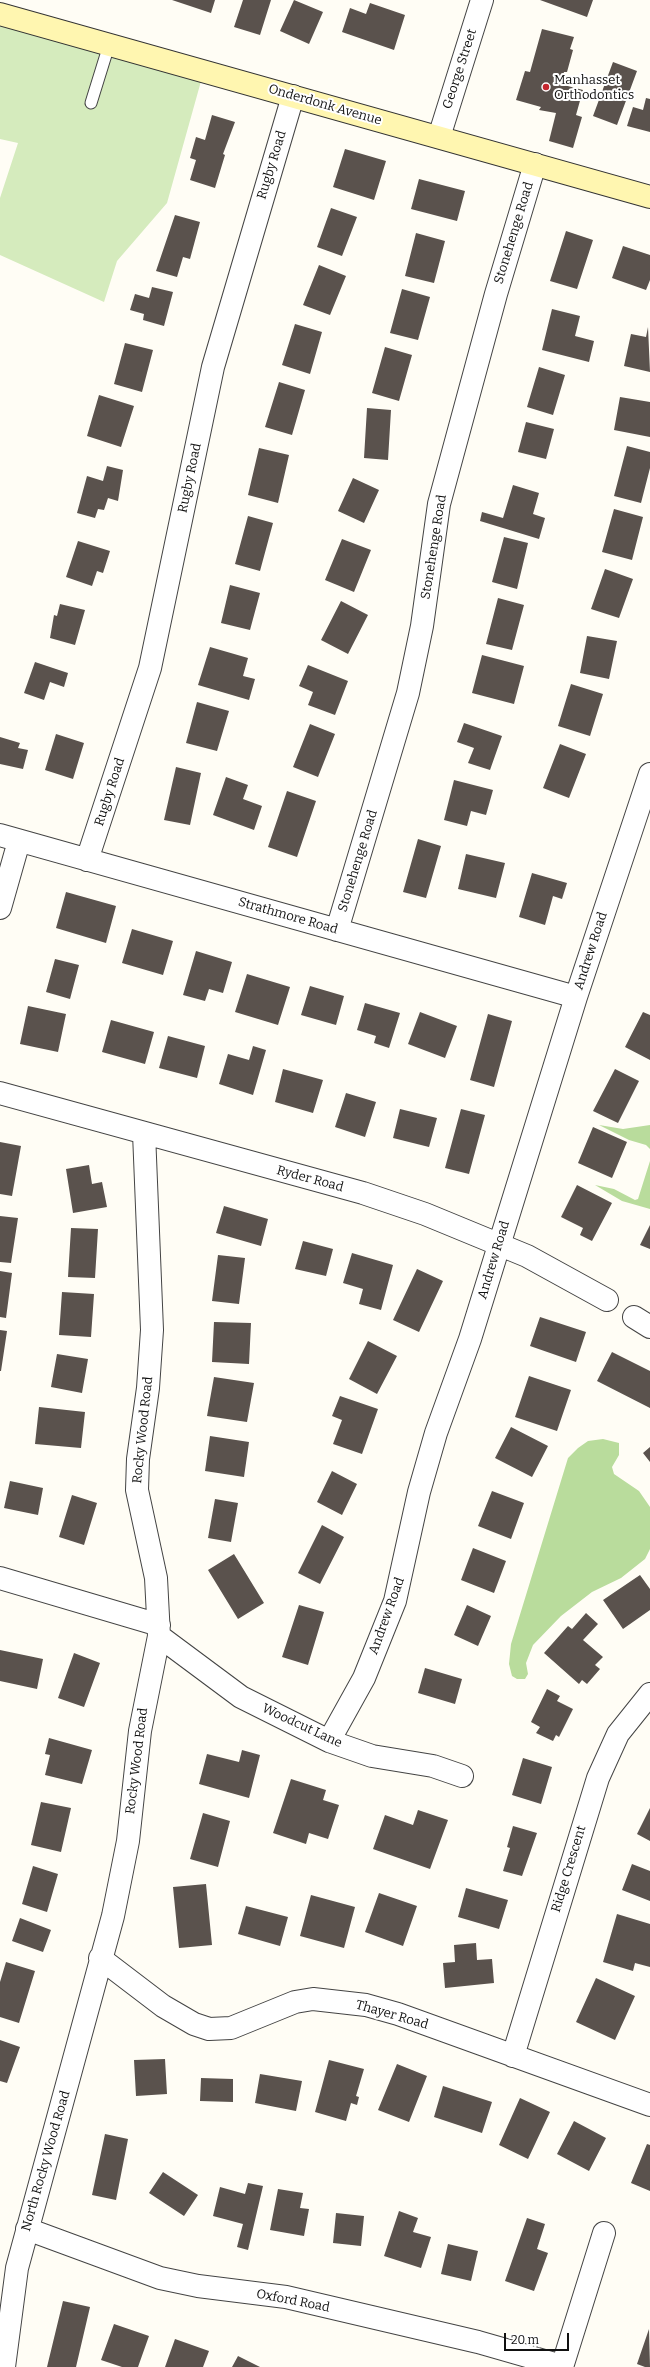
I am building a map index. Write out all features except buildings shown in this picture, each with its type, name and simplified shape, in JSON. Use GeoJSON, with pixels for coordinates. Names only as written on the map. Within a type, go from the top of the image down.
{"type":"FeatureCollection","features":[{"type":"Feature","properties":{"kind":"street","name":"George Street"},"geometry":{"type":"LineString","coordinates":[[439,137],[482,0]]}},
{"type":"Feature","properties":{"kind":"street","name":"Onderdonk Avenue"},"geometry":{"type":"LineString","coordinates":[[0,14],[650,197]]}},
{"type":"Feature","properties":{"kind":"street","name":"Rugby Road"},"geometry":{"type":"LineString","coordinates":[[87,860],[152,662],[213,367],[293,96]]}},
{"type":"Feature","properties":{"kind":"street","name":"Stonehenge Road"},"geometry":{"type":"LineString","coordinates":[[337,930],[408,693],[422,626],[439,504],[496,294],[535,164]]}},
{"type":"Feature","properties":{"kind":"street","name":"Andrew Road"},"geometry":{"type":"LineString","coordinates":[[329,1741],[364,1678],[395,1601],[419,1492],[432,1448],[470,1339],[576,997],[650,774]]}},
{"type":"Feature","properties":{"kind":"street","name":"Strathmore Road"},"geometry":{"type":"LineString","coordinates":[[10,838],[576,997]]}},
{"type":"Feature","properties":{"kind":"street"},"geometry":{"type":"LineString","coordinates":[[0,908],[10,838]]}},
{"type":"Feature","properties":{"kind":"street","name":"Ryder Road"},"geometry":{"type":"LineString","coordinates":[[0,1094],[363,1193],[425,1214],[548,1266],[607,1300]]}},
{"type":"Feature","properties":{"kind":"street","name":"Rocky Wood Road"},"geometry":{"type":"LineString","coordinates":[[100,1958],[113,1916],[128,1841],[140,1731],[159,1631],[156,1578],[141,1516],[137,1490],[138,1459],[148,1388],[152,1330],[144,1133]]}},
{"type":"Feature","properties":{"kind":"street","name":"Woodcut Lane"},"geometry":{"type":"LineString","coordinates":[[0,1578],[159,1631],[241,1697],[329,1741],[372,1756],[432,1766],[462,1776]]}},
{"type":"Feature","properties":{"kind":"street","name":"Ridge Crescent"},"geometry":{"type":"LineString","coordinates":[[513,2056],[598,1778],[618,1734],[650,1694]]}},
{"type":"Feature","properties":{"kind":"street","name":"Thayer Road"},"geometry":{"type":"LineString","coordinates":[[100,1958],[163,2006],[194,2024],[209,2029],[231,2028],[295,2002],[313,1999],[334,2000],[398,2014],[650,2105]]}},
{"type":"Feature","properties":{"kind":"street","name":"North Rocky Wood Road"},"geometry":{"type":"LineString","coordinates":[[4,2367],[13,2290],[27,2229],[74,2064],[100,1958]]}},
{"type":"Feature","properties":{"kind":"street","name":"Oxford Road"},"geometry":{"type":"LineString","coordinates":[[27,2229],[160,2278],[198,2286],[286,2297],[478,2342],[562,2366]]}},
{"type":"Feature","properties":{"kind":"street"},"geometry":{"type":"LineString","coordinates":[[562,2366],[604,2233]]}},
{"type":"Feature","properties":{"kind":"lane"},"geometry":{"type":"LineString","coordinates":[[91,103],[109,45]]}},
{"type":"Feature","properties":{"kind":"green space"},"geometry":{"type":"Polygon","coordinates":[[[0,19],[203,74],[167,203],[117,261],[104,302],[0,255],[0,198],[18,143],[0,139],[0,19]]]}},
{"type":"Feature","properties":{"kind":"green space"},"geometry":{"type":"Polygon","coordinates":[[[599,1125],[623,1129],[650,1125],[650,1149],[646,1145],[629,1140],[599,1125]]]}},
{"type":"Feature","properties":{"kind":"green space"},"geometry":{"type":"Polygon","coordinates":[[[650,1161],[650,1209],[622,1201],[595,1185],[614,1189],[635,1200],[638,1199],[650,1161]]]}},
{"type":"Feature","properties":{"kind":"green space"},"geometry":{"type":"Polygon","coordinates":[[[603,1439],[619,1443],[619,1455],[612,1467],[614,1474],[639,1491],[650,1507],[650,1549],[645,1559],[621,1578],[592,1592],[561,1616],[533,1645],[526,1663],[528,1674],[525,1679],[517,1679],[512,1676],[509,1664],[511,1644],[568,1458],[588,1441],[603,1439]]]}},
{"type":"Feature","properties":{"kind":"place","name":"Manhasset Orthodontics"},"geometry":{"type":"Point","coordinates":[546,87]}}]}
